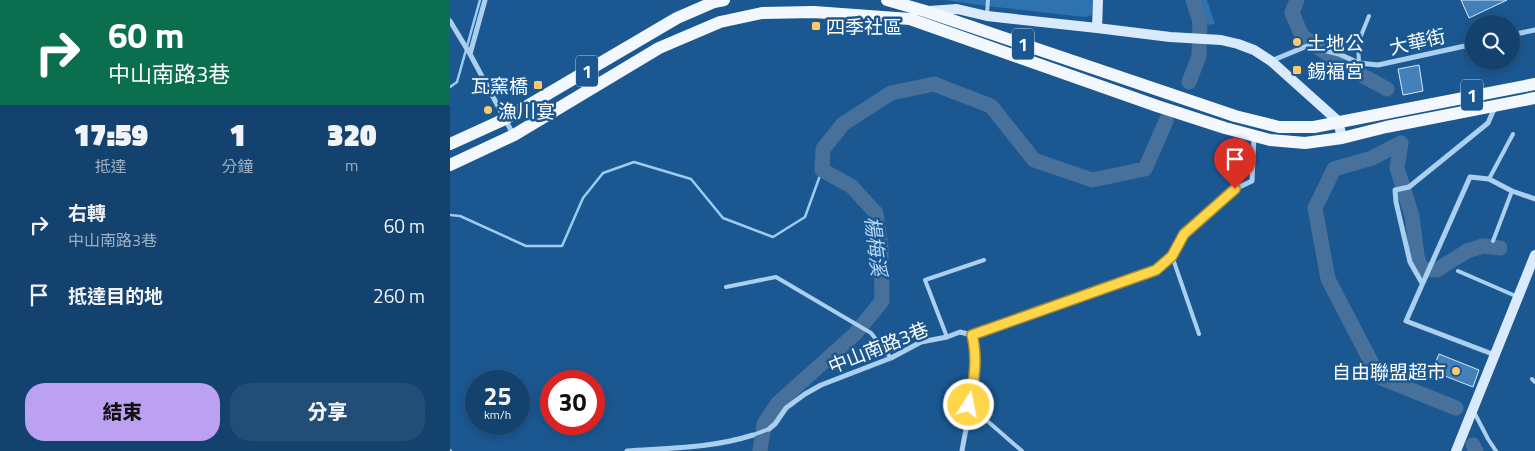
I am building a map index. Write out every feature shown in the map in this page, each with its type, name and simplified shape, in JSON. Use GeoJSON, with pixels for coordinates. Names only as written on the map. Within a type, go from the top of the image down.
{"type":"FeatureCollection","features":[{"type":"Feature","properties":{"kind":"main road","name":"1"},"geometry":{"type":"LineString","coordinates":[[450,144],[505,119],[677,18],[714,2],[724,0]]}},
{"type":"Feature","properties":{"kind":"main road","name":"1"},"geometry":{"type":"LineString","coordinates":[[886,0],[925,11],[1235,116],[1279,127],[1314,127],[1535,84]]}},
{"type":"Feature","properties":{"kind":"main road","name":"1"},"geometry":{"type":"LineString","coordinates":[[450,165],[514,135],[659,48],[720,22],[762,13],[805,12],[910,19],[1157,106],[1270,140],[1305,143],[1342,138],[1386,127],[1535,98]]}},
{"type":"Feature","properties":{"kind":"street"},"geometry":{"type":"LineString","coordinates":[[468,50],[485,0]]}},
{"type":"Feature","properties":{"kind":"street"},"geometry":{"type":"LineString","coordinates":[[1097,28],[1098,0]]}},
{"type":"Feature","properties":{"kind":"street"},"geometry":{"type":"LineString","coordinates":[[910,19],[925,11],[957,10],[987,16],[1170,37],[1221,40],[1238,44],[1254,50],[1271,61],[1338,121],[1342,138]]}},
{"type":"Feature","properties":{"kind":"street"},"geometry":{"type":"LineString","coordinates":[[450,21],[514,135]]}},
{"type":"Feature","properties":{"kind":"street"},"geometry":{"type":"LineString","coordinates":[[1520,33],[1535,30]]}},
{"type":"Feature","properties":{"kind":"street","name":"大華街"},"geometry":{"type":"LineString","coordinates":[[1271,61],[1307,46],[1338,54],[1359,63],[1378,65],[1465,46]]}},
{"type":"Feature","properties":{"kind":"street"},"geometry":{"type":"LineString","coordinates":[[1422,283],[1410,262],[1395,190],[1408,187],[1488,123],[1495,106]]}},
{"type":"Feature","properties":{"kind":"street","name":"中山南路3巷"},"geometry":{"type":"LineString","coordinates":[[769,430],[786,408],[805,394],[821,385],[891,358],[921,342],[947,337],[960,332],[972,335],[1156,270],[1172,256],[1184,234],[1235,189],[1252,181],[1254,136]]}},
{"type":"Feature","properties":{"kind":"street"},"geometry":{"type":"LineString","coordinates":[[1495,355],[1406,321],[1470,177],[1490,179],[1535,199]]}},
{"type":"Feature","properties":{"kind":"street"},"geometry":{"type":"LineString","coordinates":[[1456,451],[1518,297],[1533,267],[1535,255]]}},
{"type":"Feature","properties":{"kind":"street"},"geometry":{"type":"LineString","coordinates":[[962,451],[974,380],[975,348],[972,335]]}},
{"type":"Feature","properties":{"kind":"street"},"geometry":{"type":"LineString","coordinates":[[627,451],[700,445],[737,440],[752,435]]}},
{"type":"Feature","properties":{"kind":"lane"},"geometry":{"type":"LineString","coordinates":[[987,16],[988,0]]}},
{"type":"Feature","properties":{"kind":"lane"},"geometry":{"type":"LineString","coordinates":[[1359,63],[1358,43],[1369,16]]}},
{"type":"Feature","properties":{"kind":"lane"},"geometry":{"type":"LineString","coordinates":[[1490,179],[1513,134]]}},
{"type":"Feature","properties":{"kind":"lane"},"geometry":{"type":"LineString","coordinates":[[1492,241],[1512,190]]}},
{"type":"Feature","properties":{"kind":"lane"},"geometry":{"type":"LineString","coordinates":[[1172,256],[1199,334]]}},
{"type":"Feature","properties":{"kind":"lane"},"geometry":{"type":"LineString","coordinates":[[947,337],[925,280],[984,260]]}},
{"type":"Feature","properties":{"kind":"lane"},"geometry":{"type":"LineString","coordinates":[[1458,271],[1518,297]]}},
{"type":"Feature","properties":{"kind":"lane"},"geometry":{"type":"LineString","coordinates":[[726,287],[776,277],[870,333],[891,358]]}},
{"type":"Feature","properties":{"kind":"lane"},"geometry":{"type":"LineString","coordinates":[[969,405],[1022,451]]}},
{"type":"Feature","properties":{"kind":"lane"},"geometry":{"type":"LineString","coordinates":[[1473,410],[1496,451]]}},
{"type":"Feature","properties":{"kind":"lane"},"geometry":{"type":"LineString","coordinates":[[752,435],[769,430]]}},
{"type":"Feature","properties":{"kind":"shaded area"},"geometry":{"type":"Polygon","coordinates":[[[945,0],[1093,0],[1092,15],[1085,17],[945,0]]]}},
{"type":"Feature","properties":{"kind":"shaded area"},"geometry":{"type":"Polygon","coordinates":[[[1198,0],[1207,0],[1215,24],[1206,25],[1198,0]]]}},
{"type":"Feature","properties":{"kind":"building"},"geometry":{"type":"Polygon","coordinates":[[[1461,0],[1507,0],[1475,15],[1468,15],[1461,0]]]}},
{"type":"Feature","properties":{"kind":"building"},"geometry":{"type":"Polygon","coordinates":[[[1419,65],[1423,91],[1403,95],[1398,69],[1419,65]]]}},
{"type":"Feature","properties":{"kind":"building","name":"自由聯盟超市"},"geometry":{"type":"Polygon","coordinates":[[[1439,354],[1479,370],[1473,387],[1432,371],[1439,354]]]}},
{"type":"Feature","properties":{"kind":"waterway"},"geometry":{"type":"LineString","coordinates":[[450,87],[457,82],[480,0]]}},
{"type":"Feature","properties":{"kind":"waterway","name":"楊梅溪"},"geometry":{"type":"LineString","coordinates":[[1189,82],[1199,56],[1200,22],[1193,0]]}},
{"type":"Feature","properties":{"kind":"waterway"},"geometry":{"type":"LineString","coordinates":[[1297,0],[1292,13],[1302,36],[1345,66],[1387,89]]}},
{"type":"Feature","properties":{"kind":"waterway","name":"楊梅溪"},"geometry":{"type":"LineString","coordinates":[[760,451],[764,424],[778,403],[855,334],[882,301],[881,248],[876,213],[851,186],[822,170],[823,149],[843,124],[891,93],[934,84],[991,106],[1034,160],[1092,180],[1145,169],[1166,121]]}},
{"type":"Feature","properties":{"kind":"waterway"},"geometry":{"type":"LineString","coordinates":[[1401,143],[1372,158],[1334,169],[1315,208],[1328,279],[1379,377],[1456,408]]}},
{"type":"Feature","properties":{"kind":"waterway"},"geometry":{"type":"LineString","coordinates":[[1401,143],[1397,168],[1412,216],[1417,256],[1421,269],[1437,270],[1467,251],[1483,246],[1500,248]]}},
{"type":"Feature","properties":{"kind":"waterway"},"geometry":{"type":"LineString","coordinates":[[450,215],[460,216],[526,246],[562,246],[583,198],[603,173],[634,162],[691,179],[723,218],[773,237],[805,217],[822,170]]}},
{"type":"Feature","properties":{"kind":"waterway"},"geometry":{"type":"LineString","coordinates":[[1473,445],[1476,451]]}},
{"type":"Feature","properties":{"kind":"place","name":"四季社區"},"geometry":{"type":"Point","coordinates":[816,26]}},
{"type":"Feature","properties":{"kind":"place","name":"土地公"},"geometry":{"type":"Point","coordinates":[1297,42]}},
{"type":"Feature","properties":{"kind":"place","name":"錫褔宮"},"geometry":{"type":"Point","coordinates":[1297,70]}},
{"type":"Feature","properties":{"kind":"place","name":"瓦窯橋"},"geometry":{"type":"Point","coordinates":[538,85]}},
{"type":"Feature","properties":{"kind":"place","name":"漁川宴"},"geometry":{"type":"Point","coordinates":[488,110]}},
{"type":"Feature","properties":{"kind":"place","name":"自由聯盟超市"},"geometry":{"type":"Point","coordinates":[1456,371]}},
{"type":"Feature","properties":{"kind":"route"},"geometry":{"type":"LineString","coordinates":[[969,405],[974,380],[975,348],[972,335],[1156,270],[1172,256],[1184,234],[1235,189]]}}]}
